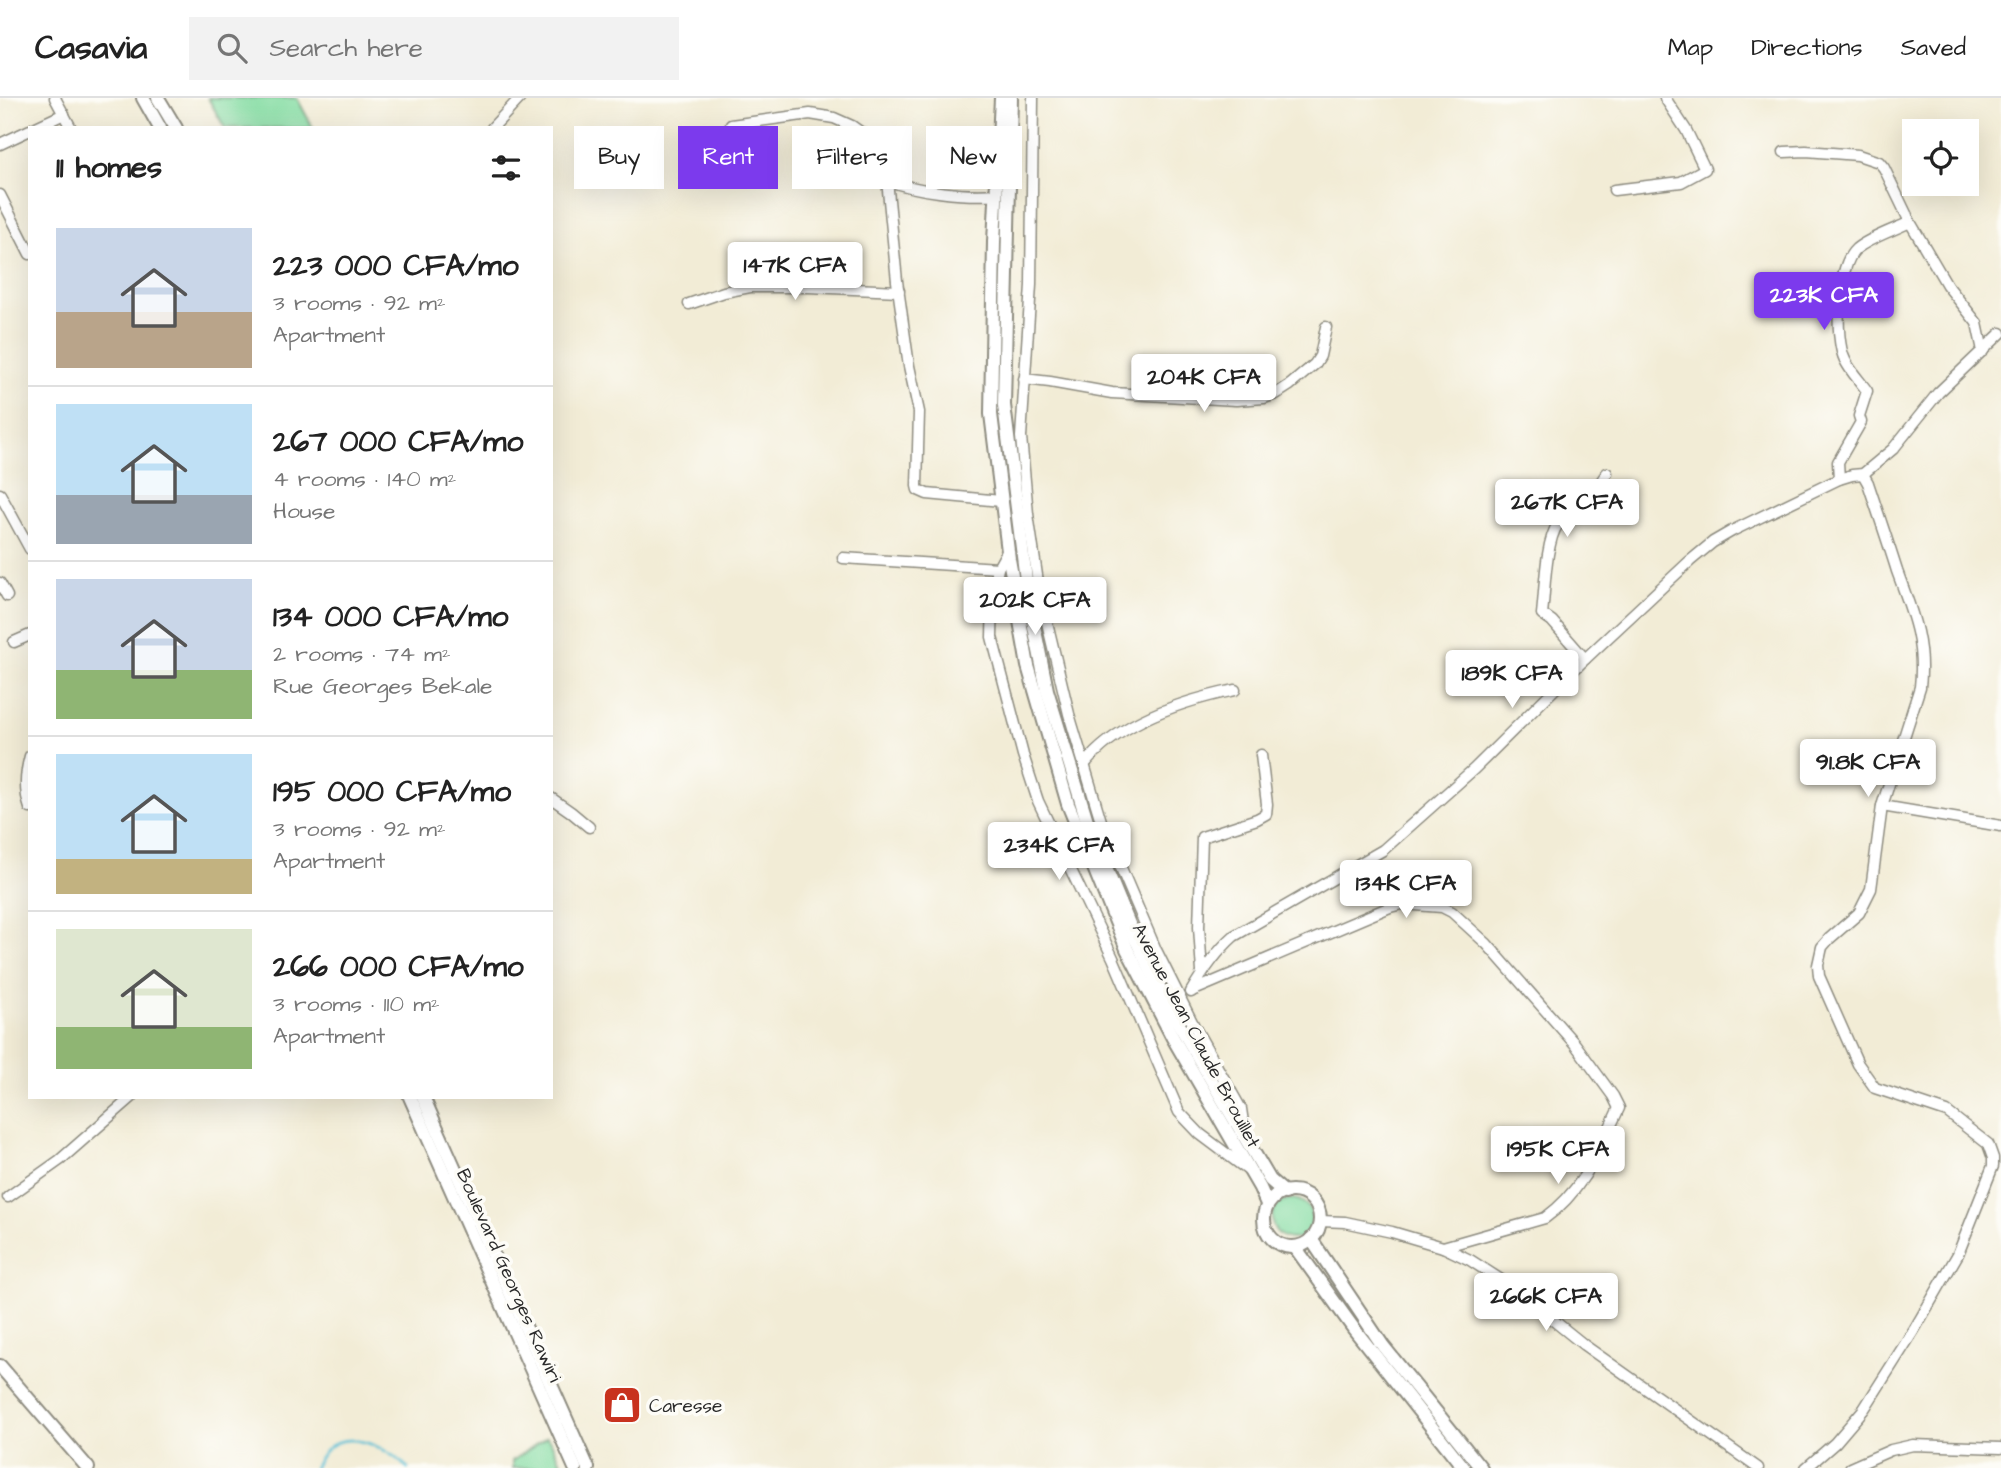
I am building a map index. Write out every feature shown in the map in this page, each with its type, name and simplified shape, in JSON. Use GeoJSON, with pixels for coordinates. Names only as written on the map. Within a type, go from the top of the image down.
{"type":"FeatureCollection","features":[{"type":"Feature","properties":{"kind":"main road"},"geometry":{"type":"LineString","coordinates":[[143,98],[159,126]]}},
{"type":"Feature","properties":{"kind":"main road"},"geometry":{"type":"LineString","coordinates":[[158,98],[175,126]]}},
{"type":"Feature","properties":{"kind":"main road","name":"Avenue Jean Claude Brouillet"},"geometry":{"type":"LineString","coordinates":[[1001,98],[990,401],[1008,550],[1031,675],[1068,804],[1127,949],[1149,995],[1267,1204]]}},
{"type":"Feature","properties":{"kind":"main road","name":"Avenue Jean Claude Brouillet"},"geometry":{"type":"LineString","coordinates":[[1011,98],[1004,405],[1027,596],[1041,664],[1079,799],[1122,911],[1170,1009],[1270,1180],[1284,1192]]}},
{"type":"Feature","properties":{"kind":"main road","name":"Boulevard Georges Rawiri"},"geometry":{"type":"LineString","coordinates":[[411,1099],[575,1468]]}},
{"type":"Feature","properties":{"kind":"main road","name":"Boulevard Georges Rawiri"},"geometry":{"type":"LineString","coordinates":[[425,1099],[588,1468]]}},
{"type":"Feature","properties":{"kind":"main road"},"geometry":{"type":"LineString","coordinates":[[1296,1191],[1310,1198],[1316,1205],[1320,1221],[1311,1239],[1295,1247],[1285,1246],[1270,1237],[1264,1221],[1267,1204],[1284,1192],[1296,1191]]}},
{"type":"Feature","properties":{"kind":"main road"},"geometry":{"type":"LineString","coordinates":[[1311,1239],[1383,1346],[1481,1468]]}},
{"type":"Feature","properties":{"kind":"main road"},"geometry":{"type":"LineString","coordinates":[[1295,1247],[1354,1329],[1464,1468]]}},
{"type":"Feature","properties":{"kind":"main road"},"geometry":{"type":"LineString","coordinates":[[0,1366],[88,1468]]}},
{"type":"Feature","properties":{"kind":"street"},"geometry":{"type":"LineString","coordinates":[[55,98],[70,126]]}},
{"type":"Feature","properties":{"kind":"street"},"geometry":{"type":"LineString","coordinates":[[494,126],[520,98]]}},
{"type":"Feature","properties":{"kind":"street"},"geometry":{"type":"LineString","coordinates":[[1033,98],[1031,285],[1021,448],[1036,572],[1069,714],[1101,821],[1131,895],[1179,998],[1241,1109],[1245,1138]]}},
{"type":"Feature","properties":{"kind":"street"},"geometry":{"type":"LineString","coordinates":[[1614,190],[1681,182],[1705,169],[1686,130],[1665,98]]}},
{"type":"Feature","properties":{"kind":"street"},"geometry":{"type":"LineString","coordinates":[[38,126],[64,114]]}},
{"type":"Feature","properties":{"kind":"street"},"geometry":{"type":"LineString","coordinates":[[731,125],[810,114],[834,118],[852,126]]}},
{"type":"Feature","properties":{"kind":"street"},"geometry":{"type":"LineString","coordinates":[[0,144],[28,131]]}},
{"type":"Feature","properties":{"kind":"street"},"geometry":{"type":"LineString","coordinates":[[1784,152],[1858,155],[1884,167],[1910,222],[1947,285],[1977,323],[1983,351]]}},
{"type":"Feature","properties":{"kind":"street"},"geometry":{"type":"LineString","coordinates":[[912,187],[981,195],[996,194]]}},
{"type":"Feature","properties":{"kind":"street"},"geometry":{"type":"LineString","coordinates":[[888,189],[909,366],[919,412],[918,490],[926,494],[1001,501]]}},
{"type":"Feature","properties":{"kind":"street"},"geometry":{"type":"LineString","coordinates":[[0,195],[28,250]]}},
{"type":"Feature","properties":{"kind":"street"},"geometry":{"type":"LineString","coordinates":[[1839,479],[1838,462],[1861,422],[1859,416],[1867,391],[1844,360],[1839,337],[1839,309],[1844,271],[1855,250],[1910,222]]}},
{"type":"Feature","properties":{"kind":"street"},"geometry":{"type":"LineString","coordinates":[[689,304],[724,292],[750,287],[899,291]]}},
{"type":"Feature","properties":{"kind":"street"},"geometry":{"type":"LineString","coordinates":[[1024,379],[1112,393],[1236,400],[1264,398],[1290,385],[1315,364],[1320,356],[1326,327]]}},
{"type":"Feature","properties":{"kind":"street"},"geometry":{"type":"LineString","coordinates":[[1191,992],[1202,972],[1222,946],[1234,936],[1383,850],[1474,769],[1585,659],[1713,542],[1839,479],[1863,474],[1893,449],[1938,393],[2001,333]]}},
{"type":"Feature","properties":{"kind":"street"},"geometry":{"type":"LineString","coordinates":[[1585,659],[1552,621],[1542,614],[1550,541],[1556,526],[1575,506],[1591,495],[1607,473]]}},
{"type":"Feature","properties":{"kind":"street"},"geometry":{"type":"LineString","coordinates":[[1806,1468],[1835,1443],[1864,1409],[1914,1330],[1958,1254],[1993,1166],[1988,1144],[1947,1112],[1875,1088],[1858,1064],[1819,976],[1818,965],[1822,947],[1859,913],[1871,889],[1882,806],[1920,687],[1922,657],[1917,629],[1863,474]]}},
{"type":"Feature","properties":{"kind":"street"},"geometry":{"type":"LineString","coordinates":[[0,494],[28,545]]}},
{"type":"Feature","properties":{"kind":"street"},"geometry":{"type":"LineString","coordinates":[[1008,550],[998,568],[992,604],[992,638],[1013,722],[1038,801],[1108,948],[1179,1112],[1200,1134],[1249,1170]]}},
{"type":"Feature","properties":{"kind":"street"},"geometry":{"type":"LineString","coordinates":[[843,558],[998,568]]}},
{"type":"Feature","properties":{"kind":"street"},"geometry":{"type":"LineString","coordinates":[[0,583],[7,596]]}},
{"type":"Feature","properties":{"kind":"street"},"geometry":{"type":"LineString","coordinates":[[14,642],[28,636]]}},
{"type":"Feature","properties":{"kind":"street"},"geometry":{"type":"LineString","coordinates":[[1084,765],[1108,739],[1133,726],[1186,702],[1235,690]]}},
{"type":"Feature","properties":{"kind":"street"},"geometry":{"type":"LineString","coordinates":[[1202,972],[1199,928],[1202,837],[1266,814],[1261,755]]}},
{"type":"Feature","properties":{"kind":"street"},"geometry":{"type":"LineString","coordinates":[[28,765],[28,798]]}},
{"type":"Feature","properties":{"kind":"street"},"geometry":{"type":"LineString","coordinates":[[553,800],[589,827]]}},
{"type":"Feature","properties":{"kind":"street"},"geometry":{"type":"LineString","coordinates":[[1882,806],[2001,826]]}},
{"type":"Feature","properties":{"kind":"street"},"geometry":{"type":"LineString","coordinates":[[1179,998],[1402,904],[1442,907],[1452,912],[1487,944],[1576,1044],[1619,1108],[1587,1174],[1558,1208],[1545,1218],[1443,1247]]}},
{"type":"Feature","properties":{"kind":"street"},"geometry":{"type":"LineString","coordinates":[[8,1196],[60,1160],[130,1099]]}},
{"type":"Feature","properties":{"kind":"street"},"geometry":{"type":"LineString","coordinates":[[1320,1221],[1364,1225],[1443,1247],[1470,1260],[1501,1279],[1584,1345],[1758,1468]]}},
{"type":"Feature","properties":{"kind":"street"},"geometry":{"type":"LineString","coordinates":[[1850,1468],[1891,1450],[1913,1445],[2001,1448]]}},
{"type":"Feature","properties":{"kind":"green space"},"geometry":{"type":"Polygon","coordinates":[[[208,98],[297,98],[312,126],[224,126],[208,98]]]}},
{"type":"Feature","properties":{"kind":"green space"},"geometry":{"type":"Polygon","coordinates":[[[1292,1199],[1300,1200],[1306,1205],[1311,1211],[1311,1227],[1306,1233],[1300,1238],[1292,1239],[1284,1238],[1278,1233],[1273,1227],[1272,1219],[1273,1211],[1278,1205],[1284,1200],[1292,1199]]]}},
{"type":"Feature","properties":{"kind":"green space"},"geometry":{"type":"Polygon","coordinates":[[[547,1437],[564,1468],[512,1468],[512,1461],[547,1437]]]}},
{"type":"Feature","properties":{"kind":"waterway"},"geometry":{"type":"LineString","coordinates":[[314,1468],[327,1449],[347,1440],[380,1448],[408,1468]]}},
{"type":"Feature","properties":{"kind":"place","name":"Caresse"},"geometry":{"type":"Point","coordinates":[622,1405]}}]}
